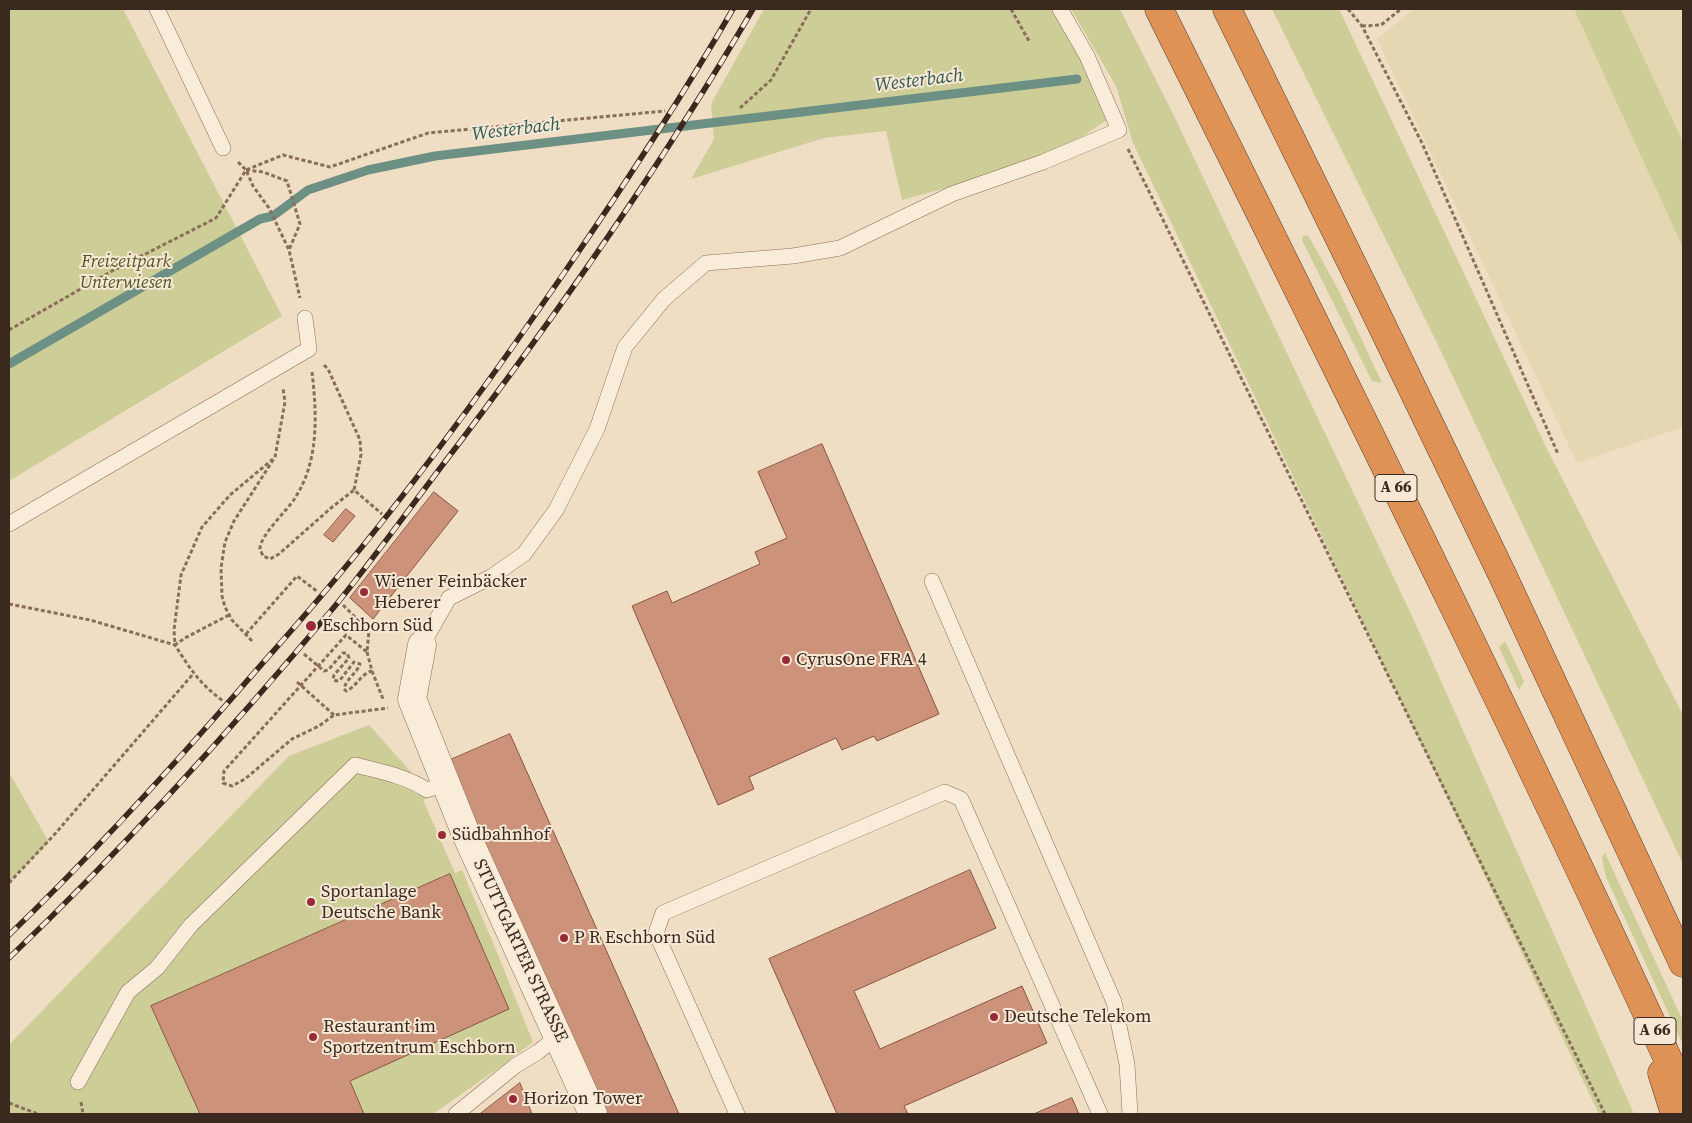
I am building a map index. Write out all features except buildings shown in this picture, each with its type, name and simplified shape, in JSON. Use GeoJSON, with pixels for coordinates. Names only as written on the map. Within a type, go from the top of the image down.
{"type":"FeatureCollection","features":[{"type":"Feature","properties":{"kind":"highway","name":"A 66"},"geometry":{"type":"LineString","coordinates":[[1159,9],[1442,582],[1628,969],[1683,1092]]}},
{"type":"Feature","properties":{"kind":"highway"},"geometry":{"type":"LineString","coordinates":[[1227,9],[1360,278],[1501,572],[1683,963]]}},
{"type":"Feature","properties":{"kind":"highway"},"geometry":{"type":"LineString","coordinates":[[1628,969],[1675,1114]]}},
{"type":"Feature","properties":{"kind":"street"},"geometry":{"type":"LineString","coordinates":[[399,704],[422,645]]}},
{"type":"Feature","properties":{"kind":"street","name":"STUTTGARTER STRASSE"},"geometry":{"type":"LineString","coordinates":[[399,704],[445,784],[593,1114]]}},
{"type":"Feature","properties":{"kind":"lane"},"geometry":{"type":"LineString","coordinates":[[156,9],[224,148]]}},
{"type":"Feature","properties":{"kind":"lane"},"geometry":{"type":"LineString","coordinates":[[422,645],[449,598],[491,577],[524,554],[556,510],[597,429],[626,348],[664,299],[706,263],[794,256],[840,248],[952,194],[1043,162],[1119,130],[1087,56],[1060,9]]}},
{"type":"Feature","properties":{"kind":"lane"},"geometry":{"type":"LineString","coordinates":[[9,524],[309,349],[305,318]]}},
{"type":"Feature","properties":{"kind":"lane"},"geometry":{"type":"LineString","coordinates":[[932,581],[1114,1002],[1127,1064],[1130,1114]]}},
{"type":"Feature","properties":{"kind":"lane"},"geometry":{"type":"LineString","coordinates":[[78,1082],[128,992],[156,968],[190,925],[355,765],[399,777],[420,785],[427,790],[445,784]]}},
{"type":"Feature","properties":{"kind":"lane"},"geometry":{"type":"LineString","coordinates":[[737,1114],[656,933],[663,913],[945,792],[961,799],[1100,1114]]}},
{"type":"Feature","properties":{"kind":"lane"},"geometry":{"type":"LineString","coordinates":[[456,1114],[515,1066],[538,1052],[559,1035]]}},
{"type":"Feature","properties":{"kind":"path"},"geometry":{"type":"LineString","coordinates":[[740,108],[771,80],[811,9]]}},
{"type":"Feature","properties":{"kind":"path"},"geometry":{"type":"LineString","coordinates":[[1012,9],[1029,41]]}},
{"type":"Feature","properties":{"kind":"path"},"geometry":{"type":"LineString","coordinates":[[1348,9],[1362,26],[1422,143],[1558,454]]}},
{"type":"Feature","properties":{"kind":"path"},"geometry":{"type":"LineString","coordinates":[[1362,26],[1381,25],[1401,9]]}},
{"type":"Feature","properties":{"kind":"path"},"geometry":{"type":"LineString","coordinates":[[9,330],[112,271],[216,218],[246,170],[283,155],[330,167],[428,133],[665,111]]}},
{"type":"Feature","properties":{"kind":"path"},"geometry":{"type":"LineString","coordinates":[[1119,130],[1605,1114]]}},
{"type":"Feature","properties":{"kind":"path"},"geometry":{"type":"LineString","coordinates":[[246,170],[263,172],[287,181],[300,224],[289,250]]}},
{"type":"Feature","properties":{"kind":"path"},"geometry":{"type":"LineString","coordinates":[[246,170],[253,186],[270,208],[289,250],[305,318]]}},
{"type":"Feature","properties":{"kind":"path"},"geometry":{"type":"LineString","coordinates":[[309,349],[328,369],[360,440],[361,455],[354,490],[308,527],[279,554],[270,559],[263,556],[260,549],[263,540],[294,499],[305,479],[313,454],[316,424],[312,373]]}},
{"type":"Feature","properties":{"kind":"path"},"geometry":{"type":"LineString","coordinates":[[252,642],[229,615],[222,596],[221,568],[225,542],[234,521],[275,457],[285,402],[279,366]]}},
{"type":"Feature","properties":{"kind":"path"},"geometry":{"type":"LineString","coordinates":[[223,701],[210,692],[193,674],[175,645],[174,630],[182,575],[202,527],[230,495],[275,457]]}},
{"type":"Feature","properties":{"kind":"path"},"geometry":{"type":"LineString","coordinates":[[354,490],[382,514]]}},
{"type":"Feature","properties":{"kind":"path"},"geometry":{"type":"LineString","coordinates":[[246,634],[297,576],[318,592]]}},
{"type":"Feature","properties":{"kind":"path"},"geometry":{"type":"LineString","coordinates":[[9,604],[90,620],[175,645]]}},
{"type":"Feature","properties":{"kind":"path"},"geometry":{"type":"LineString","coordinates":[[343,605],[369,630],[367,652],[372,671],[399,704],[334,715],[319,726],[292,739],[245,779],[232,786],[223,783],[224,771],[346,635],[367,652]]}},
{"type":"Feature","properties":{"kind":"path"},"geometry":{"type":"LineString","coordinates":[[175,645],[229,615]]}},
{"type":"Feature","properties":{"kind":"path"},"geometry":{"type":"LineString","coordinates":[[304,654],[324,671],[328,670],[343,653],[349,655],[349,658],[334,676],[336,681],[340,680],[354,662],[360,664],[345,684],[344,689],[346,692],[365,673],[372,671]]}},
{"type":"Feature","properties":{"kind":"path"},"geometry":{"type":"LineString","coordinates":[[9,882],[54,835],[175,698],[193,674]]}},
{"type":"Feature","properties":{"kind":"path"},"geometry":{"type":"LineString","coordinates":[[297,682],[334,715]]}},
{"type":"Feature","properties":{"kind":"path"},"geometry":{"type":"LineString","coordinates":[[9,1103],[38,1114]]}},
{"type":"Feature","properties":{"kind":"path"},"geometry":{"type":"LineString","coordinates":[[24,1114],[27,1109]]}},
{"type":"Feature","properties":{"kind":"shaded area"},"geometry":{"type":"Polygon","coordinates":[[[1414,9],[1574,9],[1683,248],[1683,427],[1577,463],[1377,39],[1414,9]]]}},
{"type":"Feature","properties":{"kind":"shaded area"},"geometry":{"type":"Polygon","coordinates":[[[1621,9],[1683,9],[1683,142],[1621,9]]]}},
{"type":"Feature","properties":{"kind":"green space","name":"Freizeitpark Unterwiesen"},"geometry":{"type":"Polygon","coordinates":[[[9,9],[123,9],[282,316],[9,481],[9,9]]]}},
{"type":"Feature","properties":{"kind":"green space"},"geometry":{"type":"Polygon","coordinates":[[[764,9],[1051,9],[1103,97],[1110,118],[1043,162],[902,200],[886,131],[824,138],[691,179],[714,139],[711,104],[764,9]]]}},
{"type":"Feature","properties":{"kind":"green space"},"geometry":{"type":"Polygon","coordinates":[[[1071,9],[1120,9],[1174,116],[1412,616],[1634,1114],[1599,1114],[1133,143],[1116,86],[1071,9]]]}},
{"type":"Feature","properties":{"kind":"green space"},"geometry":{"type":"Polygon","coordinates":[[[1272,9],[1339,9],[1547,449],[1683,715],[1683,864],[1437,343],[1272,9]]]}},
{"type":"Feature","properties":{"kind":"green space"},"geometry":{"type":"Polygon","coordinates":[[[1574,9],[1621,9],[1683,142],[1683,248],[1574,9]]]}},
{"type":"Feature","properties":{"kind":"green space"},"geometry":{"type":"Polygon","coordinates":[[[1308,235],[1339,291],[1382,383],[1372,381],[1302,240],[1303,236],[1308,235]]]}},
{"type":"Feature","properties":{"kind":"green space"},"geometry":{"type":"Polygon","coordinates":[[[1505,641],[1524,681],[1519,690],[1499,647],[1505,641]]]}},
{"type":"Feature","properties":{"kind":"green space","name":"Sportanlage Deutsche Bank"},"geometry":{"type":"Polygon","coordinates":[[[369,725],[427,790],[430,797],[423,800],[455,873],[462,870],[533,1042],[433,1114],[9,1114],[9,1045],[289,756],[369,725]]]}},
{"type":"Feature","properties":{"kind":"green space"},"geometry":{"type":"Polygon","coordinates":[[[9,772],[49,842],[9,882],[9,772]]]}},
{"type":"Feature","properties":{"kind":"green space"},"geometry":{"type":"Polygon","coordinates":[[[1605,853],[1683,1021],[1683,1045],[1606,877],[1602,857],[1605,853]]]}},
{"type":"Feature","properties":{"kind":"waterway","name":"Westerbach"},"geometry":{"type":"LineString","coordinates":[[9,364],[260,219],[273,216],[308,190],[368,170],[435,156],[1077,79]]}},
{"type":"Feature","properties":{"kind":"railway"},"geometry":{"type":"LineString","coordinates":[[9,935],[127,815],[184,752],[312,607],[417,478],[477,397],[608,208],[693,76],[733,9]]}},
{"type":"Feature","properties":{"kind":"railway"},"geometry":{"type":"LineString","coordinates":[[9,958],[136,831],[296,652],[362,573],[522,359],[603,245],[680,128],[753,9]]}},
{"type":"Feature","properties":{"kind":"place","name":"Wiener Feinbäcker Heberer"},"geometry":{"type":"Point","coordinates":[364,592]}},
{"type":"Feature","properties":{"kind":"place","name":"Eschborn Süd"},"geometry":{"type":"Point","coordinates":[311,626]}},
{"type":"Feature","properties":{"kind":"place","name":"CyrusOne FRA 4"},"geometry":{"type":"Point","coordinates":[786,660]}},
{"type":"Feature","properties":{"kind":"place","name":"Südbahnhof"},"geometry":{"type":"Point","coordinates":[442,835]}},
{"type":"Feature","properties":{"kind":"place","name":"Sportanlage Deutsche Bank"},"geometry":{"type":"Point","coordinates":[311,902]}},
{"type":"Feature","properties":{"kind":"place","name":"P R Eschborn Süd"},"geometry":{"type":"Point","coordinates":[564,938]}},
{"type":"Feature","properties":{"kind":"place","name":"Deutsche Telekom"},"geometry":{"type":"Point","coordinates":[994,1017]}},
{"type":"Feature","properties":{"kind":"place","name":"Restaurant im Sportzentrum Eschborn"},"geometry":{"type":"Point","coordinates":[313,1037]}},
{"type":"Feature","properties":{"kind":"place","name":"Horizon Tower"},"geometry":{"type":"Point","coordinates":[513,1099]}}]}
